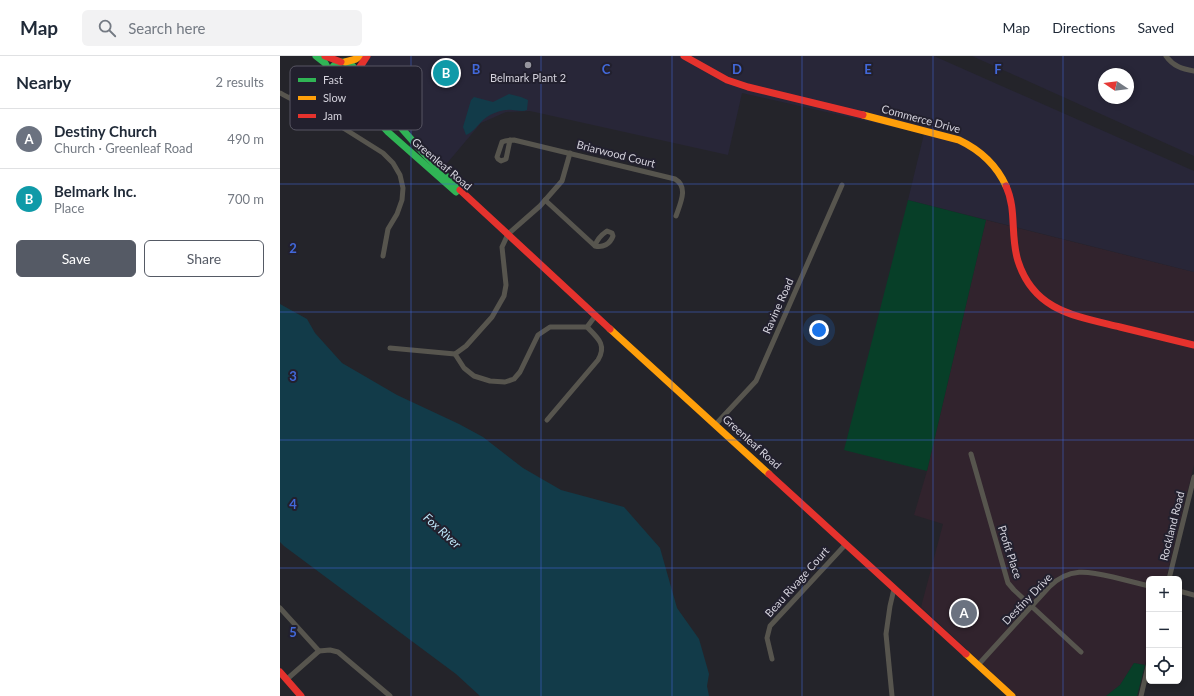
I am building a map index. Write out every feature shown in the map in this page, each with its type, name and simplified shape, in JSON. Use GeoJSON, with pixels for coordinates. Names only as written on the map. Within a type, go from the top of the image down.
{"type":"FeatureCollection","features":[{"type":"Feature","properties":{"kind":"main road"},"geometry":{"type":"LineString","coordinates":[[316,56],[325,63],[326,66]]}},
{"type":"Feature","properties":{"kind":"main road"},"geometry":{"type":"LineString","coordinates":[[325,56],[352,66]]}},
{"type":"Feature","properties":{"kind":"main road"},"geometry":{"type":"LineString","coordinates":[[334,66],[356,59],[360,56]]}},
{"type":"Feature","properties":{"kind":"main road"},"geometry":{"type":"LineString","coordinates":[[361,66],[367,56]]}},
{"type":"Feature","properties":{"kind":"main road","name":"Commerce Drive"},"geometry":{"type":"LineString","coordinates":[[684,56],[727,80],[748,88],[948,136],[966,143],[987,158],[1004,183],[1012,207],[1015,248],[1019,265],[1027,281],[1042,299],[1057,310],[1073,316],[1194,345]]}},
{"type":"Feature","properties":{"kind":"main road","name":"Greenleaf Road"},"geometry":{"type":"LineString","coordinates":[[387,130],[434,174],[476,206]]}},
{"type":"Feature","properties":{"kind":"main road","name":"Greenleaf Road"},"geometry":{"type":"LineString","coordinates":[[403,130],[431,161],[476,206],[1012,696]]}},
{"type":"Feature","properties":{"kind":"main road"},"geometry":{"type":"LineString","coordinates":[[280,672],[301,696]]}},
{"type":"Feature","properties":{"kind":"street"},"geometry":{"type":"LineString","coordinates":[[1166,56],[1175,65],[1185,70],[1194,71]]}},
{"type":"Feature","properties":{"kind":"street"},"geometry":{"type":"LineString","coordinates":[[280,93],[290,99]]}},
{"type":"Feature","properties":{"kind":"street"},"geometry":{"type":"LineString","coordinates":[[346,130],[389,158],[397,169],[402,181],[403,192],[400,207],[386,236],[383,256]]}},
{"type":"Feature","properties":{"kind":"street","name":"Briarwood Court"},"geometry":{"type":"LineString","coordinates":[[510,140],[570,153],[677,180],[682,185],[683,191],[676,216]]}},
{"type":"Feature","properties":{"kind":"street"},"geometry":{"type":"LineString","coordinates":[[390,348],[455,354],[466,346],[492,317],[504,296],[506,284],[502,247],[508,234],[545,200],[564,178],[570,153]]}},
{"type":"Feature","properties":{"kind":"street","name":"Ravine Road"},"geometry":{"type":"LineString","coordinates":[[716,424],[756,381],[842,185]]}},
{"type":"Feature","properties":{"kind":"street"},"geometry":{"type":"LineString","coordinates":[[545,200],[595,246]]}},
{"type":"Feature","properties":{"kind":"street"},"geometry":{"type":"LineString","coordinates":[[587,327],[596,315]]}},
{"type":"Feature","properties":{"kind":"street"},"geometry":{"type":"LineString","coordinates":[[455,354],[464,368],[474,376],[490,381],[505,382],[514,379],[520,372],[538,335],[550,326],[587,327],[598,339],[602,348],[601,354],[598,360],[547,420]]}},
{"type":"Feature","properties":{"kind":"street","name":"Profit Place"},"geometry":{"type":"LineString","coordinates":[[971,454],[1007,580],[1011,587],[1081,652]]}},
{"type":"Feature","properties":{"kind":"street","name":"Rockland Road"},"geometry":{"type":"LineString","coordinates":[[1170,576],[1194,477]]}},
{"type":"Feature","properties":{"kind":"street","name":"Beau Rivage Court"},"geometry":{"type":"LineString","coordinates":[[772,660],[767,638],[770,626],[846,544]]}},
{"type":"Feature","properties":{"kind":"street","name":"Destiny Drive"},"geometry":{"type":"LineString","coordinates":[[978,665],[1031,606],[1057,580],[1067,575],[1079,572],[1095,572],[1146,585]]}},
{"type":"Feature","properties":{"kind":"street"},"geometry":{"type":"LineString","coordinates":[[892,696],[886,634],[894,589]]}},
{"type":"Feature","properties":{"kind":"street"},"geometry":{"type":"LineString","coordinates":[[1182,592],[1194,594]]}},
{"type":"Feature","properties":{"kind":"street"},"geometry":{"type":"LineString","coordinates":[[280,608],[319,652]]}},
{"type":"Feature","properties":{"kind":"street"},"geometry":{"type":"LineString","coordinates":[[286,680],[319,652],[330,650],[338,652],[390,696]]}},
{"type":"Feature","properties":{"kind":"street"},"geometry":{"type":"LineString","coordinates":[[1141,696],[1146,675]]}},
{"type":"Feature","properties":{"kind":"shaded area"},"geometry":{"type":"Polygon","coordinates":[[[370,56],[934,56],[1194,171],[1194,272],[908,200],[924,134],[742,93],[728,155],[530,111],[506,112],[481,123],[443,168],[405,130],[422,130],[422,66],[364,66],[370,56]]]}},
{"type":"Feature","properties":{"kind":"shaded area"},"geometry":{"type":"Polygon","coordinates":[[[972,56],[1194,56],[1194,156],[972,56]]]}},
{"type":"Feature","properties":{"kind":"shaded area"},"geometry":{"type":"Polygon","coordinates":[[[986,220],[1194,272],[1194,465],[1167,576],[1146,576],[1145,665],[1134,663],[1120,685],[1106,696],[1017,696],[921,607],[943,524],[914,515],[927,471],[986,220]]]}},
{"type":"Feature","properties":{"kind":"green space"},"geometry":{"type":"Polygon","coordinates":[[[908,200],[986,220],[927,471],[844,450],[908,200]]]}},
{"type":"Feature","properties":{"kind":"green space"},"geometry":{"type":"Polygon","coordinates":[[[1134,663],[1145,665],[1137,696],[1106,696],[1120,685],[1134,663]]]}},
{"type":"Feature","properties":{"kind":"water"},"geometry":{"type":"Polygon","coordinates":[[[509,94],[528,100],[527,110],[506,110],[493,114],[486,117],[466,135],[463,127],[471,100],[474,97],[493,102],[509,94]]]}},
{"type":"Feature","properties":{"kind":"water","name":"Fox River"},"geometry":{"type":"Polygon","coordinates":[[[280,304],[307,319],[315,333],[342,363],[397,395],[483,437],[523,468],[561,490],[624,507],[660,548],[677,608],[699,639],[709,674],[707,686],[709,696],[480,696],[456,674],[284,546],[280,542],[280,304]]]}},
{"type":"Feature","properties":{"kind":"traffic: fast"},"geometry":{"type":"LineString","coordinates":[[316,56],[326,66]]}},
{"type":"Feature","properties":{"kind":"traffic: fast"},"geometry":{"type":"LineString","coordinates":[[334,66],[343,62],[352,66]]}},
{"type":"Feature","properties":{"kind":"traffic: fast"},"geometry":{"type":"LineString","coordinates":[[386,130],[456,192]]}},
{"type":"Feature","properties":{"kind":"traffic: fast"},"geometry":{"type":"LineString","coordinates":[[403,130],[460,190]]}},
{"type":"Feature","properties":{"kind":"traffic: slow"},"geometry":{"type":"LineString","coordinates":[[345,62],[356,59],[360,56]]}},
{"type":"Feature","properties":{"kind":"traffic: slow"},"geometry":{"type":"LineString","coordinates":[[863,115],[959,140],[974,148],[987,158],[1006,186]]}},
{"type":"Feature","properties":{"kind":"traffic: slow"},"geometry":{"type":"LineString","coordinates":[[610,329],[769,474]]}},
{"type":"Feature","properties":{"kind":"traffic: slow"},"geometry":{"type":"LineString","coordinates":[[966,654],[1012,696]]}},
{"type":"Feature","properties":{"kind":"traffic: jam"},"geometry":{"type":"LineString","coordinates":[[325,56],[341,62]]}},
{"type":"Feature","properties":{"kind":"traffic: jam"},"geometry":{"type":"LineString","coordinates":[[361,66],[367,56]]}},
{"type":"Feature","properties":{"kind":"traffic: jam"},"geometry":{"type":"LineString","coordinates":[[684,56],[727,80],[748,87],[863,115]]}},
{"type":"Feature","properties":{"kind":"traffic: jam"},"geometry":{"type":"LineString","coordinates":[[1006,186],[1013,214],[1014,242],[1018,261],[1025,278],[1034,291],[1045,301],[1058,309],[1087,319],[1194,345]]}},
{"type":"Feature","properties":{"kind":"traffic: jam"},"geometry":{"type":"LineString","coordinates":[[460,190],[610,329]]}},
{"type":"Feature","properties":{"kind":"traffic: jam"},"geometry":{"type":"LineString","coordinates":[[769,474],[966,654]]}},
{"type":"Feature","properties":{"kind":"traffic: jam"},"geometry":{"type":"LineString","coordinates":[[280,672],[301,696]]}},
{"type":"Feature","properties":{"kind":"place","name":"Belmark Plant 2"},"geometry":{"type":"Point","coordinates":[528,65]}},
{"type":"Feature","properties":{"kind":"place","name":"Belmark Inc."},"geometry":{"type":"Point","coordinates":[446,73]}},
{"type":"Feature","properties":{"kind":"place","name":"Destiny Church"},"geometry":{"type":"Point","coordinates":[964,613]}}]}
